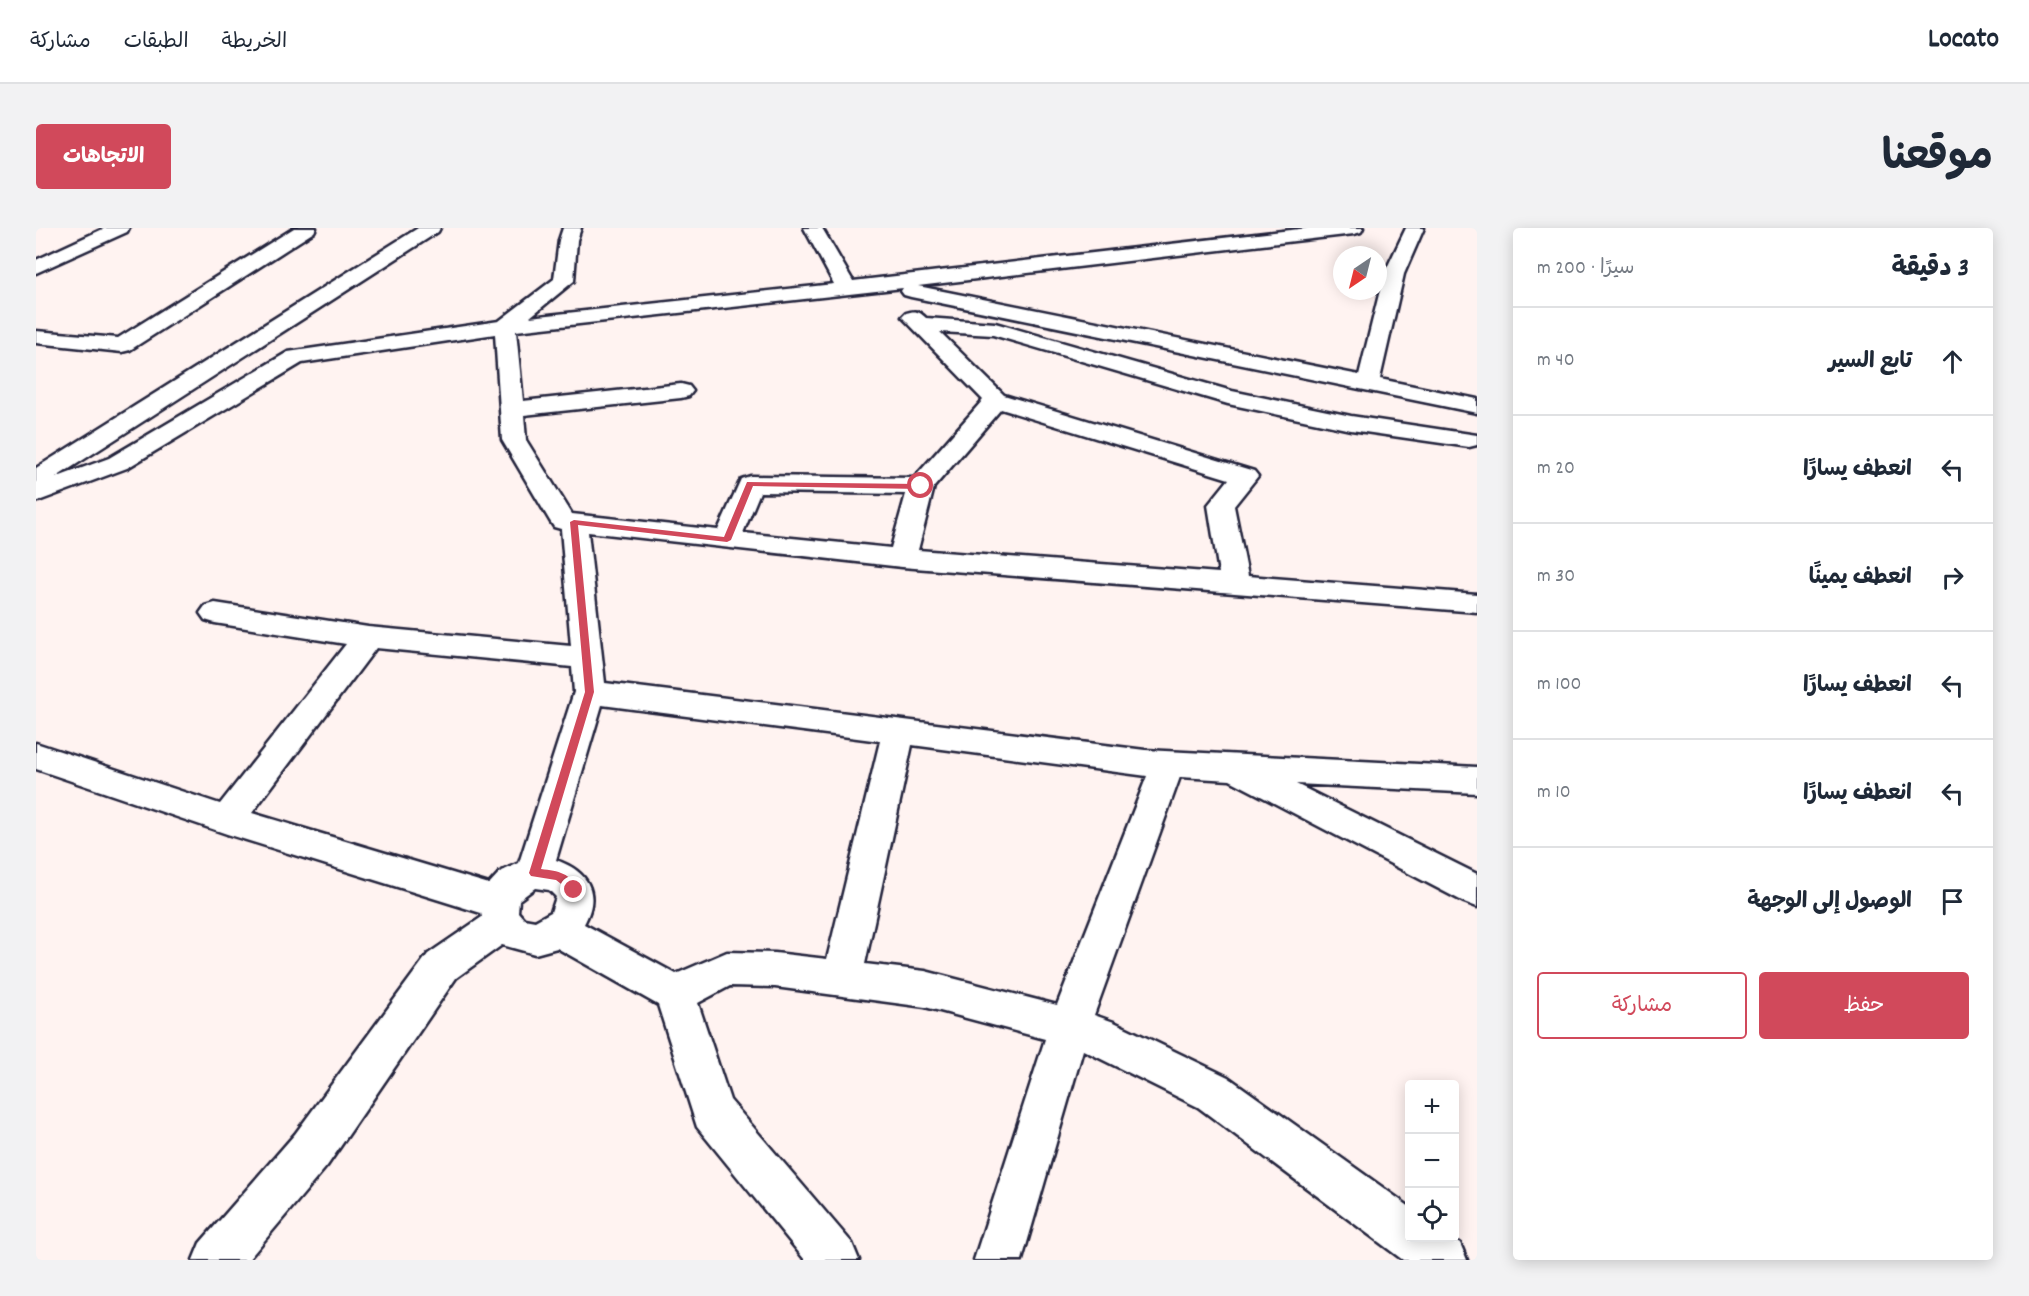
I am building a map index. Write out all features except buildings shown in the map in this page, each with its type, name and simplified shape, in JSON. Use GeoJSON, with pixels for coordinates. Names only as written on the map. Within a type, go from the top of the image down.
{"type":"FeatureCollection","features":[{"type":"Feature","properties":{"kind":"street"},"geometry":{"type":"LineString","coordinates":[[36,267],[120,228]]}},
{"type":"Feature","properties":{"kind":"street"},"geometry":{"type":"LineString","coordinates":[[36,337],[122,345],[307,228]]}},
{"type":"Feature","properties":{"kind":"street"},"geometry":{"type":"LineString","coordinates":[[187,358],[399,228]]}},
{"type":"Feature","properties":{"kind":"street"},"geometry":{"type":"LineString","coordinates":[[36,479],[431,228]]}},
{"type":"Feature","properties":{"kind":"street"},"geometry":{"type":"LineString","coordinates":[[505,326],[564,281],[568,240],[572,228]]}},
{"type":"Feature","properties":{"kind":"street"},"geometry":{"type":"LineString","coordinates":[[813,228],[847,288]]}},
{"type":"Feature","properties":{"kind":"street"},"geometry":{"type":"LineString","coordinates":[[36,494],[117,463],[296,357],[505,326],[1354,228]]}},
{"type":"Feature","properties":{"kind":"street"},"geometry":{"type":"LineString","coordinates":[[1368,383],[1394,274],[1415,228]]}},
{"type":"Feature","properties":{"kind":"street"},"geometry":{"type":"LineString","coordinates":[[879,284],[996,400],[1245,476],[1221,504],[1235,584]]}},
{"type":"Feature","properties":{"kind":"street"},"geometry":{"type":"LineString","coordinates":[[879,284],[1477,406]]}},
{"type":"Feature","properties":{"kind":"street"},"geometry":{"type":"LineString","coordinates":[[919,324],[995,329],[1228,397],[1473,448]]}},
{"type":"Feature","properties":{"kind":"street"},"geometry":{"type":"LineString","coordinates":[[505,326],[514,440],[564,521],[902,558],[1477,603]]}},
{"type":"Feature","properties":{"kind":"street"},"geometry":{"type":"LineString","coordinates":[[512,409],[681,391]]}},
{"type":"Feature","properties":{"kind":"street"},"geometry":{"type":"LineString","coordinates":[[902,558],[921,486],[996,400]]}},
{"type":"Feature","properties":{"kind":"street"},"geometry":{"type":"LineString","coordinates":[[1446,400],[1473,448]]}},
{"type":"Feature","properties":{"kind":"street"},"geometry":{"type":"LineString","coordinates":[[727,540],[750,484],[921,486]]}},
{"type":"Feature","properties":{"kind":"street"},"geometry":{"type":"LineString","coordinates":[[534,873],[590,692],[574,522]]}},
{"type":"Feature","properties":{"kind":"street"},"geometry":{"type":"LineString","coordinates":[[215,613],[368,637],[587,658]]}},
{"type":"Feature","properties":{"kind":"street"},"geometry":{"type":"LineString","coordinates":[[227,820],[368,637]]}},
{"type":"Feature","properties":{"kind":"street"},"geometry":{"type":"LineString","coordinates":[[590,692],[1168,764],[1477,780]]}},
{"type":"Feature","properties":{"kind":"street"},"geometry":{"type":"LineString","coordinates":[[842,979],[899,730]]}},
{"type":"Feature","properties":{"kind":"street"},"geometry":{"type":"LineString","coordinates":[[36,756],[501,913],[509,929],[527,937],[538,937],[558,929],[568,921],[573,911],[574,890],[558,875],[534,873],[511,884],[501,913],[442,966],[311,1150],[217,1260]]}},
{"type":"Feature","properties":{"kind":"street"},"geometry":{"type":"LineString","coordinates":[[998,1260],[1070,1027],[1168,764]]}},
{"type":"Feature","properties":{"kind":"street"},"geometry":{"type":"LineString","coordinates":[[1232,767],[1477,891]]}},
{"type":"Feature","properties":{"kind":"street"},"geometry":{"type":"LineString","coordinates":[[558,929],[675,994],[712,1112],[835,1260]]}},
{"type":"Feature","properties":{"kind":"street"},"geometry":{"type":"LineString","coordinates":[[675,994],[727,969],[775,970],[925,989],[1099,1035],[1213,1092],[1405,1233]]}},
{"type":"Feature","properties":{"kind":"street"},"geometry":{"type":"LineString","coordinates":[[1418,1242],[1443,1260]]}},
{"type":"Feature","properties":{"kind":"route"},"geometry":{"type":"LineString","coordinates":[[574,890],[558,875],[534,873],[590,692],[574,522],[727,540],[750,484],[921,486]]}}]}
